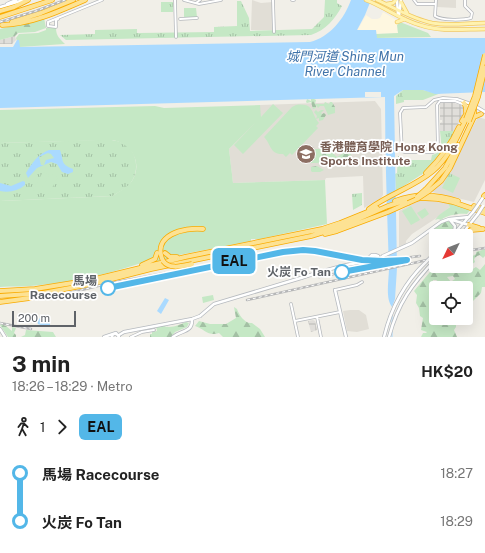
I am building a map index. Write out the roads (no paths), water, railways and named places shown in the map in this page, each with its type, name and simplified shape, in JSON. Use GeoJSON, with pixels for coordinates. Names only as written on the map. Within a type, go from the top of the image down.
{"type":"FeatureCollection","features":[{"type":"Feature","properties":{"kind":"highway"},"geometry":{"type":"LineString","coordinates":[[0,11],[28,0]]}},
{"type":"Feature","properties":{"kind":"highway"},"geometry":{"type":"LineString","coordinates":[[0,17],[52,0]]}},
{"type":"Feature","properties":{"kind":"highway"},"geometry":{"type":"LineString","coordinates":[[1,25],[41,13],[73,0]]}},
{"type":"Feature","properties":{"kind":"highway"},"geometry":{"type":"LineString","coordinates":[[1,25],[19,24],[36,19],[85,0]]}},
{"type":"Feature","properties":{"kind":"highway"},"geometry":{"type":"LineString","coordinates":[[0,296],[43,293],[92,284],[151,269],[337,231],[386,213],[408,203],[428,190],[448,164],[467,118],[485,55]]}},
{"type":"Feature","properties":{"kind":"highway"},"geometry":{"type":"LineString","coordinates":[[311,236],[350,223],[385,204],[396,193],[433,171],[445,158],[456,140],[478,97],[485,68]]}},
{"type":"Feature","properties":{"kind":"highway"},"geometry":{"type":"LineString","coordinates":[[464,103],[467,118]]}},
{"type":"Feature","properties":{"kind":"highway"},"geometry":{"type":"LineString","coordinates":[[467,118],[473,107]]}},
{"type":"Feature","properties":{"kind":"highway"},"geometry":{"type":"LineString","coordinates":[[473,107],[474,117]]}},
{"type":"Feature","properties":{"kind":"highway"},"geometry":{"type":"LineString","coordinates":[[467,118],[484,114]]}},
{"type":"Feature","properties":{"kind":"highway"},"geometry":{"type":"LineString","coordinates":[[396,201],[408,196],[431,195],[484,206]]}},
{"type":"Feature","properties":{"kind":"highway"},"geometry":{"type":"LineString","coordinates":[[0,290],[34,289],[91,280],[185,257],[326,228],[385,204],[414,198],[434,198],[453,202],[485,213]]}},
{"type":"Feature","properties":{"kind":"highway"},"geometry":{"type":"LineString","coordinates":[[469,225],[484,229]]}},
{"type":"Feature","properties":{"kind":"highway"},"geometry":{"type":"LineString","coordinates":[[203,229],[173,233],[164,241],[161,252],[162,259],[166,264],[171,267],[192,264],[229,256],[238,252]]}},
{"type":"Feature","properties":{"kind":"highway"},"geometry":{"type":"LineString","coordinates":[[473,230],[484,229]]}},
{"type":"Feature","properties":{"kind":"highway"},"geometry":{"type":"LineString","coordinates":[[135,269],[155,259],[157,253]]}},
{"type":"Feature","properties":{"kind":"highway"},"geometry":{"type":"LineString","coordinates":[[165,253],[170,258],[185,257]]}},
{"type":"Feature","properties":{"kind":"highway"},"geometry":{"type":"LineString","coordinates":[[0,302],[30,298],[43,293]]}},
{"type":"Feature","properties":{"kind":"main road"},"geometry":{"type":"LineString","coordinates":[[366,0],[405,19],[430,28],[485,29]]}},
{"type":"Feature","properties":{"kind":"main road"},"geometry":{"type":"LineString","coordinates":[[377,0],[422,20],[439,24],[485,23]]}},
{"type":"Feature","properties":{"kind":"main road"},"geometry":{"type":"LineString","coordinates":[[385,4],[393,3],[396,0]]}},
{"type":"Feature","properties":{"kind":"main road"},"geometry":{"type":"LineString","coordinates":[[401,1],[408,14]]}},
{"type":"Feature","properties":{"kind":"main road"},"geometry":{"type":"LineString","coordinates":[[397,22],[405,19]]}},
{"type":"Feature","properties":{"kind":"street"},"geometry":{"type":"LineString","coordinates":[[0,7],[15,0]]}},
{"type":"Feature","properties":{"kind":"street"},"geometry":{"type":"LineString","coordinates":[[10,2],[25,0]]}},
{"type":"Feature","properties":{"kind":"street"},"geometry":{"type":"LineString","coordinates":[[58,19],[56,20],[56,27],[48,26],[48,22],[102,0]]}},
{"type":"Feature","properties":{"kind":"street"},"geometry":{"type":"LineString","coordinates":[[175,0],[176,37]]}},
{"type":"Feature","properties":{"kind":"street"},"geometry":{"type":"LineString","coordinates":[[184,0],[204,4],[221,0]]}},
{"type":"Feature","properties":{"kind":"street"},"geometry":{"type":"LineString","coordinates":[[196,3],[200,0],[204,4]]}},
{"type":"Feature","properties":{"kind":"street"},"geometry":{"type":"LineString","coordinates":[[273,0],[274,32]]}},
{"type":"Feature","properties":{"kind":"street"},"geometry":{"type":"LineString","coordinates":[[396,0],[399,10]]}},
{"type":"Feature","properties":{"kind":"street"},"geometry":{"type":"LineString","coordinates":[[414,0],[419,4],[435,4]]}},
{"type":"Feature","properties":{"kind":"street"},"geometry":{"type":"LineString","coordinates":[[436,0],[435,14],[438,18],[469,19],[472,17],[472,14],[466,7],[465,0]]}},
{"type":"Feature","properties":{"kind":"street"},"geometry":{"type":"LineString","coordinates":[[399,15],[401,1]]}},
{"type":"Feature","properties":{"kind":"street"},"geometry":{"type":"LineString","coordinates":[[180,19],[197,18]]}},
{"type":"Feature","properties":{"kind":"street"},"geometry":{"type":"LineString","coordinates":[[473,107],[459,101],[441,101],[438,103],[437,151],[405,152],[402,150],[400,113],[403,108],[425,107],[436,100],[448,98],[460,99],[473,107],[484,114]]}},
{"type":"Feature","properties":{"kind":"street"},"geometry":{"type":"LineString","coordinates":[[458,229],[485,195]]}},
{"type":"Feature","properties":{"kind":"street"},"geometry":{"type":"LineString","coordinates":[[466,229],[484,206]]}},
{"type":"Feature","properties":{"kind":"street"},"geometry":{"type":"LineString","coordinates":[[104,337],[112,336],[116,333],[119,336],[124,332],[192,320],[200,316],[212,305],[221,301],[326,270],[360,262],[375,263],[385,256],[412,243],[439,223],[448,219],[469,217]]}},
{"type":"Feature","properties":{"kind":"street"},"geometry":{"type":"LineString","coordinates":[[448,219],[469,225]]}},
{"type":"Feature","properties":{"kind":"street"},"geometry":{"type":"LineString","coordinates":[[448,219],[454,224],[455,229]]}},
{"type":"Feature","properties":{"kind":"street"},"geometry":{"type":"LineString","coordinates":[[360,262],[373,255],[385,256]]}},
{"type":"Feature","properties":{"kind":"street"},"geometry":{"type":"LineString","coordinates":[[377,255],[378,260]]}},
{"type":"Feature","properties":{"kind":"street"},"geometry":{"type":"LineString","coordinates":[[370,257],[371,262]]}},
{"type":"Feature","properties":{"kind":"street"},"geometry":{"type":"LineString","coordinates":[[384,337],[394,308],[403,290],[414,275],[429,259]]}},
{"type":"Feature","properties":{"kind":"street"},"geometry":{"type":"LineString","coordinates":[[389,337],[396,314],[407,292],[429,267]]}},
{"type":"Feature","properties":{"kind":"street"},"geometry":{"type":"LineString","coordinates":[[346,337],[336,290],[357,285],[362,282]]}},
{"type":"Feature","properties":{"kind":"street"},"geometry":{"type":"LineString","coordinates":[[291,304],[298,337]]}},
{"type":"Feature","properties":{"kind":"street"},"geometry":{"type":"LineString","coordinates":[[295,321],[340,312]]}},
{"type":"Feature","properties":{"kind":"street"},"geometry":{"type":"LineString","coordinates":[[317,317],[321,337]]}},
{"type":"Feature","properties":{"kind":"street"},"geometry":{"type":"LineString","coordinates":[[173,337],[189,330],[192,326],[192,320]]}},
{"type":"Feature","properties":{"kind":"street"},"geometry":{"type":"LineString","coordinates":[[0,329],[5,337]]}},
{"type":"Feature","properties":{"kind":"street"},"geometry":{"type":"LineString","coordinates":[[131,337],[142,332],[154,330]]}},
{"type":"Feature","properties":{"kind":"water","name":"城門河道 Shing Mun River Channel"},"geometry":{"type":"Polygon","coordinates":[[[351,0],[371,0],[357,30],[376,30],[377,38],[485,38],[485,92],[435,94],[423,90],[403,90],[394,96],[397,268],[395,299],[392,307],[388,294],[389,268],[385,97],[0,108],[0,47],[13,47],[17,40],[19,40],[20,47],[310,42],[317,40],[330,32],[344,14],[351,0]]]}},
{"type":"Feature","properties":{"kind":"water"},"geometry":{"type":"Polygon","coordinates":[[[49,150],[60,150],[64,164],[73,169],[73,172],[68,174],[62,172],[57,164],[51,162],[44,165],[37,168],[28,178],[26,173],[28,169],[36,159],[49,150]],[[48,153],[39,157],[41,165],[44,165],[46,160],[54,158],[51,154],[48,153]]]}},
{"type":"Feature","properties":{"kind":"water"},"geometry":{"type":"Polygon","coordinates":[[[23,181],[25,182],[25,185],[19,189],[10,192],[0,191],[0,183],[11,186],[23,181]]]}},
{"type":"Feature","properties":{"kind":"water"},"geometry":{"type":"Polygon","coordinates":[[[165,298],[169,300],[161,314],[157,311],[165,298]]]}},
{"type":"Feature","properties":{"kind":"water"},"geometry":{"type":"Polygon","coordinates":[[[40,318],[48,320],[50,326],[46,327],[38,324],[37,321],[40,318]]]}},
{"type":"Feature","properties":{"kind":"waterway"},"geometry":{"type":"LineString","coordinates":[[392,316],[392,324]]}},
{"type":"Feature","properties":{"kind":"waterway"},"geometry":{"type":"LineString","coordinates":[[392,332],[392,337]]}},
{"type":"Feature","properties":{"kind":"railway"},"geometry":{"type":"LineString","coordinates":[[0,22],[65,0]]}},
{"type":"Feature","properties":{"kind":"railway"},"geometry":{"type":"LineString","coordinates":[[473,250],[485,248]]}},
{"type":"Feature","properties":{"kind":"railway"},"geometry":{"type":"LineString","coordinates":[[330,252],[363,259]]}},
{"type":"Feature","properties":{"kind":"railway"},"geometry":{"type":"LineString","coordinates":[[388,260],[420,256]]}},
{"type":"Feature","properties":{"kind":"railway"},"geometry":{"type":"LineString","coordinates":[[247,300],[429,260]]}},
{"type":"Feature","properties":{"kind":"railway"},"geometry":{"type":"LineString","coordinates":[[319,277],[393,262]]}},
{"type":"Feature","properties":{"kind":"railway"},"geometry":{"type":"LineString","coordinates":[[193,269],[213,265]]}},
{"type":"Feature","properties":{"kind":"railway"},"geometry":{"type":"LineString","coordinates":[[57,296],[106,284],[165,273]]}},
{"type":"Feature","properties":{"kind":"railway"},"geometry":{"type":"LineString","coordinates":[[0,323],[31,329]]}},
{"type":"Feature","properties":{"kind":"metro line","name":"EAL"},"geometry":{"type":"LineString","coordinates":[[108,288],[277,252],[303,250],[362,260],[407,260],[342,272]]}},
{"type":"Feature","properties":{"kind":"place","name":"香港體育學院 Hong Kong Sports Institute"},"geometry":{"type":"Point","coordinates":[306,154]}},
{"type":"Feature","properties":{"kind":"place","name":"火炭 Fo Tan"},"geometry":{"type":"Point","coordinates":[342,272]}},
{"type":"Feature","properties":{"kind":"place","name":"馬場 Racecourse"},"geometry":{"type":"Point","coordinates":[108,288]}}]}
